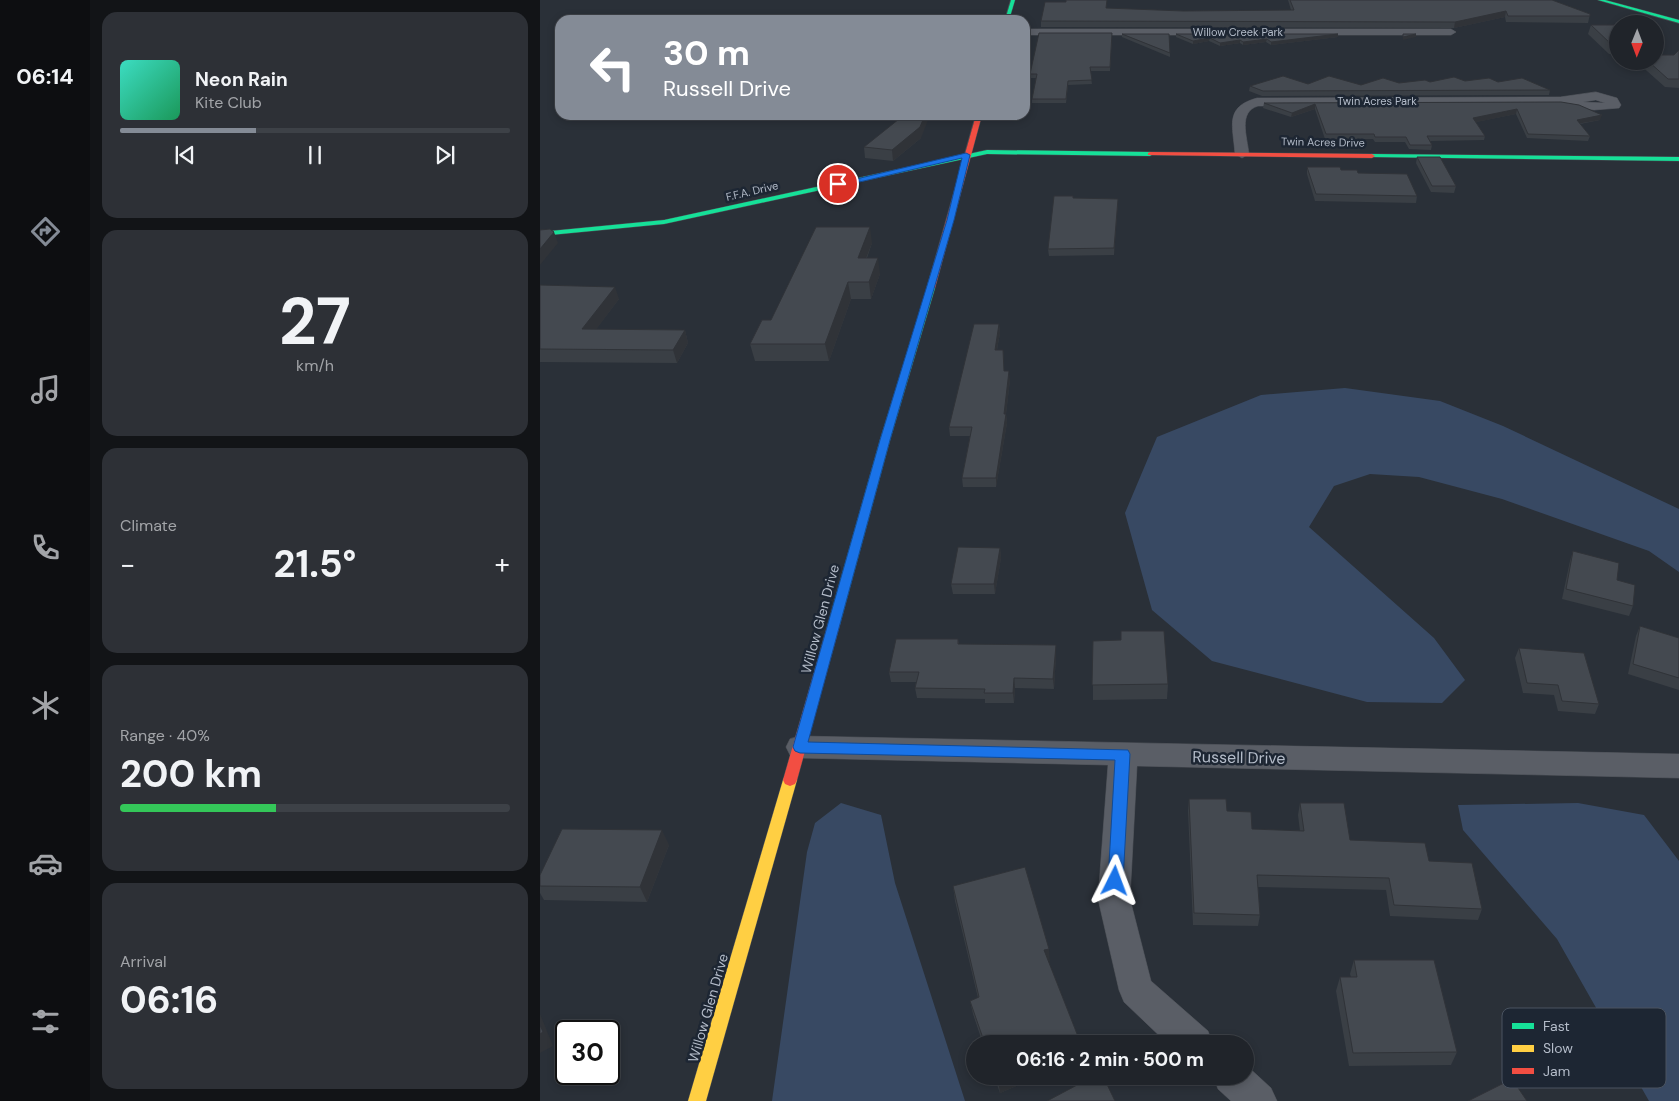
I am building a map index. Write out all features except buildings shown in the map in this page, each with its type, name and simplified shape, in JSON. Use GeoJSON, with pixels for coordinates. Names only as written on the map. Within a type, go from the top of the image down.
{"type":"FeatureCollection","features":[{"type":"Feature","properties":{"kind":"main road"},"geometry":{"type":"LineString","coordinates":[[1008,15],[1013,0]]}},
{"type":"Feature","properties":{"kind":"main road"},"geometry":{"type":"LineString","coordinates":[[1600,0],[1679,22]]}},
{"type":"Feature","properties":{"kind":"main road","name":"Willow Glen Drive"},"geometry":{"type":"LineString","coordinates":[[697,1101],[800,747],[885,440],[951,220],[966,155],[976,120]]}},
{"type":"Feature","properties":{"kind":"main road","name":"Twin Acres Drive"},"geometry":{"type":"LineString","coordinates":[[966,155],[1005,152],[1679,159]]}},
{"type":"Feature","properties":{"kind":"main road","name":"F.F.A. Drive"},"geometry":{"type":"LineString","coordinates":[[540,234],[599,230],[664,222],[726,210],[966,155]]}},
{"type":"Feature","properties":{"kind":"street","name":"Willow Creek Park"},"geometry":{"type":"LineString","coordinates":[[1030,32],[1451,32]]}},
{"type":"Feature","properties":{"kind":"street","name":"Twin Acres Park"},"geometry":{"type":"LineString","coordinates":[[1242,154],[1239,115],[1245,106],[1257,102],[1560,101]]}},
{"type":"Feature","properties":{"kind":"street","name":"Russell Drive"},"geometry":{"type":"LineString","coordinates":[[800,747],[1679,766]]}},
{"type":"Feature","properties":{"kind":"street"},"geometry":{"type":"LineString","coordinates":[[1123,754],[1114,899],[1136,990],[1185,1035]]}},
{"type":"Feature","properties":{"kind":"street"},"geometry":{"type":"LineString","coordinates":[[1240,1085],[1258,1101]]}},
{"type":"Feature","properties":{"kind":"water"},"geometry":{"type":"Polygon","coordinates":[[[1345,388],[1440,401],[1503,426],[1679,509],[1679,572],[1649,551],[1502,499],[1419,477],[1370,474],[1334,486],[1309,527],[1434,638],[1465,680],[1442,703],[1367,702],[1212,661],[1152,610],[1125,513],[1157,437],[1261,395],[1345,388]]]}},
{"type":"Feature","properties":{"kind":"water"},"geometry":{"type":"Polygon","coordinates":[[[841,803],[881,815],[895,883],[965,1101],[772,1101],[807,852],[815,823],[841,803]]]}},
{"type":"Feature","properties":{"kind":"water"},"geometry":{"type":"Polygon","coordinates":[[[1578,803],[1644,815],[1679,861],[1679,1101],[1649,1101],[1642,1088],[1666,1088],[1666,1008],[1596,1008],[1557,939],[1463,830],[1458,805],[1578,803]]]}},
{"type":"Feature","properties":{"kind":"traffic: fast"},"geometry":{"type":"LineString","coordinates":[[1008,15],[1013,0]]}},
{"type":"Feature","properties":{"kind":"traffic: fast"},"geometry":{"type":"LineString","coordinates":[[1600,0],[1679,22]]}},
{"type":"Feature","properties":{"kind":"traffic: fast"},"geometry":{"type":"LineString","coordinates":[[540,234],[664,222],[987,152],[1150,154]]}},
{"type":"Feature","properties":{"kind":"traffic: fast"},"geometry":{"type":"LineString","coordinates":[[1372,156],[1679,159]]}},
{"type":"Feature","properties":{"kind":"traffic: fast"},"geometry":{"type":"LineString","coordinates":[[834,624],[885,440],[931,288]]}},
{"type":"Feature","properties":{"kind":"traffic: slow"},"geometry":{"type":"LineString","coordinates":[[697,1101],[790,780]]}},
{"type":"Feature","properties":{"kind":"traffic: jam"},"geometry":{"type":"LineString","coordinates":[[931,288],[978,120]]}},
{"type":"Feature","properties":{"kind":"traffic: jam"},"geometry":{"type":"LineString","coordinates":[[1150,154],[1372,156]]}},
{"type":"Feature","properties":{"kind":"traffic: jam"},"geometry":{"type":"LineString","coordinates":[[790,780],[834,624]]}},
{"type":"Feature","properties":{"kind":"route"},"geometry":{"type":"LineString","coordinates":[[838,184],[966,155],[951,220],[885,440],[800,747],[1123,754],[1115,881]]}}]}
